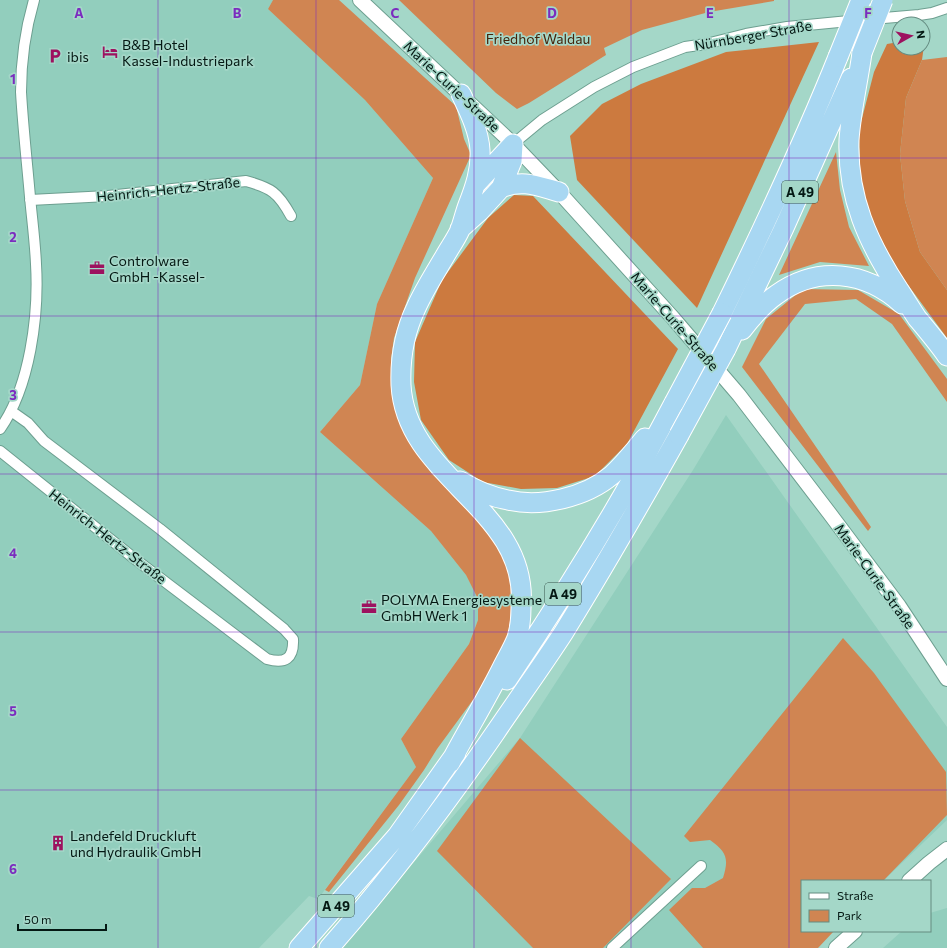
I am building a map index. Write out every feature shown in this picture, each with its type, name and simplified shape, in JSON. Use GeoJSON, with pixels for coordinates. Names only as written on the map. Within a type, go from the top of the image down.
{"type":"FeatureCollection","features":[{"type":"Feature","properties":{"kind":"highway","name":"A 49"},"geometry":{"type":"LineString","coordinates":[[299,948],[397,836],[450,763],[515,668],[576,573],[668,412],[722,313],[816,112],[861,0]]}},
{"type":"Feature","properties":{"kind":"highway","name":"A 49"},"geometry":{"type":"LineString","coordinates":[[329,948],[428,827],[521,696],[564,631],[648,491],[726,349],[737,332],[862,53],[883,0]]}},
{"type":"Feature","properties":{"kind":"highway"},"geometry":{"type":"LineString","coordinates":[[862,53],[849,140],[851,179],[855,196],[870,240],[884,268],[916,317],[947,356]]}},
{"type":"Feature","properties":{"kind":"highway"},"geometry":{"type":"LineString","coordinates":[[450,763],[489,694],[517,637],[522,599],[520,576],[508,545],[493,524],[470,497],[442,470],[413,432],[404,408],[401,385],[402,358],[407,333],[415,309],[460,230],[476,184],[480,163],[480,149],[471,116],[461,94]]}},
{"type":"Feature","properties":{"kind":"highway"},"geometry":{"type":"LineString","coordinates":[[476,184],[513,144]]}},
{"type":"Feature","properties":{"kind":"highway"},"geometry":{"type":"LineString","coordinates":[[460,230],[479,212],[500,188],[512,161],[513,144]]}},
{"type":"Feature","properties":{"kind":"highway"},"geometry":{"type":"LineString","coordinates":[[500,188],[522,183],[559,192]]}},
{"type":"Feature","properties":{"kind":"highway"},"geometry":{"type":"LineString","coordinates":[[737,332],[782,291],[798,282],[826,276],[854,277],[876,285],[890,293],[916,317]]}},
{"type":"Feature","properties":{"kind":"highway"},"geometry":{"type":"LineString","coordinates":[[442,470],[482,492],[510,501],[532,502],[565,498],[596,486],[612,475],[668,412]]}},
{"type":"Feature","properties":{"kind":"main road","name":"Marie-Curie-Straße"},"geometry":{"type":"LineString","coordinates":[[360,0],[513,144],[559,192],[673,318],[739,396],[899,606],[947,680]]}},
{"type":"Feature","properties":{"kind":"main road"},"geometry":{"type":"LineString","coordinates":[[930,862],[947,842]]}},
{"type":"Feature","properties":{"kind":"main road"},"geometry":{"type":"LineString","coordinates":[[910,880],[947,849]]}},
{"type":"Feature","properties":{"kind":"main road"},"geometry":{"type":"LineString","coordinates":[[836,948],[854,932]]}},
{"type":"Feature","properties":{"kind":"street"},"geometry":{"type":"LineString","coordinates":[[0,430],[11,411],[28,365],[35,317],[36,265],[21,92],[21,64],[28,20],[34,0]]}},
{"type":"Feature","properties":{"kind":"street","name":"Nürnberger Straße"},"geometry":{"type":"LineString","coordinates":[[513,144],[542,120],[594,87],[633,67],[685,47],[706,44],[774,29],[849,20],[919,15],[932,13],[947,8]]}},
{"type":"Feature","properties":{"kind":"street","name":"Heinrich-Hertz-Straße"},"geometry":{"type":"LineString","coordinates":[[30,200],[108,196],[246,181],[265,186],[282,200],[291,216]]}},
{"type":"Feature","properties":{"kind":"street","name":"Heinrich-Hertz-Straße"},"geometry":{"type":"LineString","coordinates":[[0,451],[266,660],[278,662],[288,658],[294,649],[293,639],[284,629],[160,529],[44,441],[28,423],[11,411]]}},
{"type":"Feature","properties":{"kind":"street"},"geometry":{"type":"LineString","coordinates":[[612,948],[701,866]]}},
{"type":"Feature","properties":{"kind":"shaded area"},"geometry":{"type":"Polygon","coordinates":[[[0,0],[273,0],[268,9],[365,100],[433,178],[377,304],[360,385],[320,432],[431,531],[466,575],[478,599],[478,620],[469,644],[401,739],[416,767],[318,899],[309,896],[259,948],[0,948],[0,0]]]}},
{"type":"Feature","properties":{"kind":"shaded area"},"geometry":{"type":"Polygon","coordinates":[[[819,42],[697,308],[577,180],[570,136],[602,104],[641,84],[726,52],[819,42]]]}},
{"type":"Feature","properties":{"kind":"shaded area"},"geometry":{"type":"Polygon","coordinates":[[[891,43],[891,56],[923,56],[906,98],[900,154],[905,201],[920,252],[947,290],[947,338],[900,274],[872,223],[860,180],[859,130],[874,72],[887,44],[891,43]]]}},
{"type":"Feature","properties":{"kind":"shaded area"},"geometry":{"type":"Polygon","coordinates":[[[514,195],[533,196],[678,349],[627,444],[595,476],[557,488],[521,489],[483,482],[449,460],[421,420],[414,382],[415,342],[442,280],[488,218],[514,195]]]}},
{"type":"Feature","properties":{"kind":"shaded area"},"geometry":{"type":"Polygon","coordinates":[[[726,415],[947,727],[947,820],[884,880],[801,880],[801,932],[803,932],[811,948],[341,948],[520,738],[693,470],[726,415]]]}},
{"type":"Feature","properties":{"kind":"shaded area"},"geometry":{"type":"Polygon","coordinates":[[[947,908],[947,948],[883,948],[901,932],[931,932],[931,913],[947,908]]]}},
{"type":"Feature","properties":{"kind":"green space"},"geometry":{"type":"Polygon","coordinates":[[[273,0],[339,0],[456,106],[464,139],[471,155],[415,278],[394,338],[391,359],[391,380],[395,407],[416,452],[432,474],[489,529],[508,565],[515,598],[512,622],[503,650],[481,689],[437,749],[399,805],[329,892],[325,890],[416,767],[401,739],[469,644],[478,620],[478,599],[466,575],[431,531],[320,432],[360,385],[377,304],[433,178],[365,100],[268,9],[273,0]]]}},
{"type":"Feature","properties":{"kind":"green space","name":"Friedhof Waldau"},"geometry":{"type":"Polygon","coordinates":[[[399,0],[774,1],[709,12],[642,30],[604,48],[606,55],[517,109],[496,93],[399,0]]]}},
{"type":"Feature","properties":{"kind":"green space"},"geometry":{"type":"Polygon","coordinates":[[[947,57],[947,290],[920,252],[905,201],[900,154],[906,98],[922,60],[947,57]]]}},
{"type":"Feature","properties":{"kind":"green space"},"geometry":{"type":"Polygon","coordinates":[[[836,152],[840,190],[849,227],[869,266],[820,262],[779,275],[836,152]]]}},
{"type":"Feature","properties":{"kind":"green space"},"geometry":{"type":"Polygon","coordinates":[[[803,289],[858,290],[899,314],[947,379],[947,402],[892,324],[856,299],[805,304],[759,364],[871,527],[868,531],[742,367],[766,319],[803,289]]]}},
{"type":"Feature","properties":{"kind":"green space"},"geometry":{"type":"Polygon","coordinates":[[[843,638],[874,673],[946,772],[947,815],[884,880],[801,880],[801,932],[833,932],[818,948],[703,948],[669,910],[692,888],[705,888],[723,878],[726,861],[720,848],[710,840],[690,842],[684,836],[843,638]]]}},
{"type":"Feature","properties":{"kind":"green space"},"geometry":{"type":"Polygon","coordinates":[[[520,738],[671,879],[603,948],[533,948],[437,851],[520,738]]]}},
{"type":"Feature","properties":{"kind":"place","name":"B&B Hotel Kassel-Industriepark"},"geometry":{"type":"Point","coordinates":[110,52]}},
{"type":"Feature","properties":{"kind":"place","name":"ibis"},"geometry":{"type":"Point","coordinates":[55,56]}},
{"type":"Feature","properties":{"kind":"place","name":"Controlware GmbH -Kassel-"},"geometry":{"type":"Point","coordinates":[97,268]}},
{"type":"Feature","properties":{"kind":"place","name":"POLYMA Energiesysteme GmbH Werk 1"},"geometry":{"type":"Point","coordinates":[369,607]}},
{"type":"Feature","properties":{"kind":"place","name":"Landefeld Druckluft und Hydraulik GmbH"},"geometry":{"type":"Point","coordinates":[58,843]}}]}
